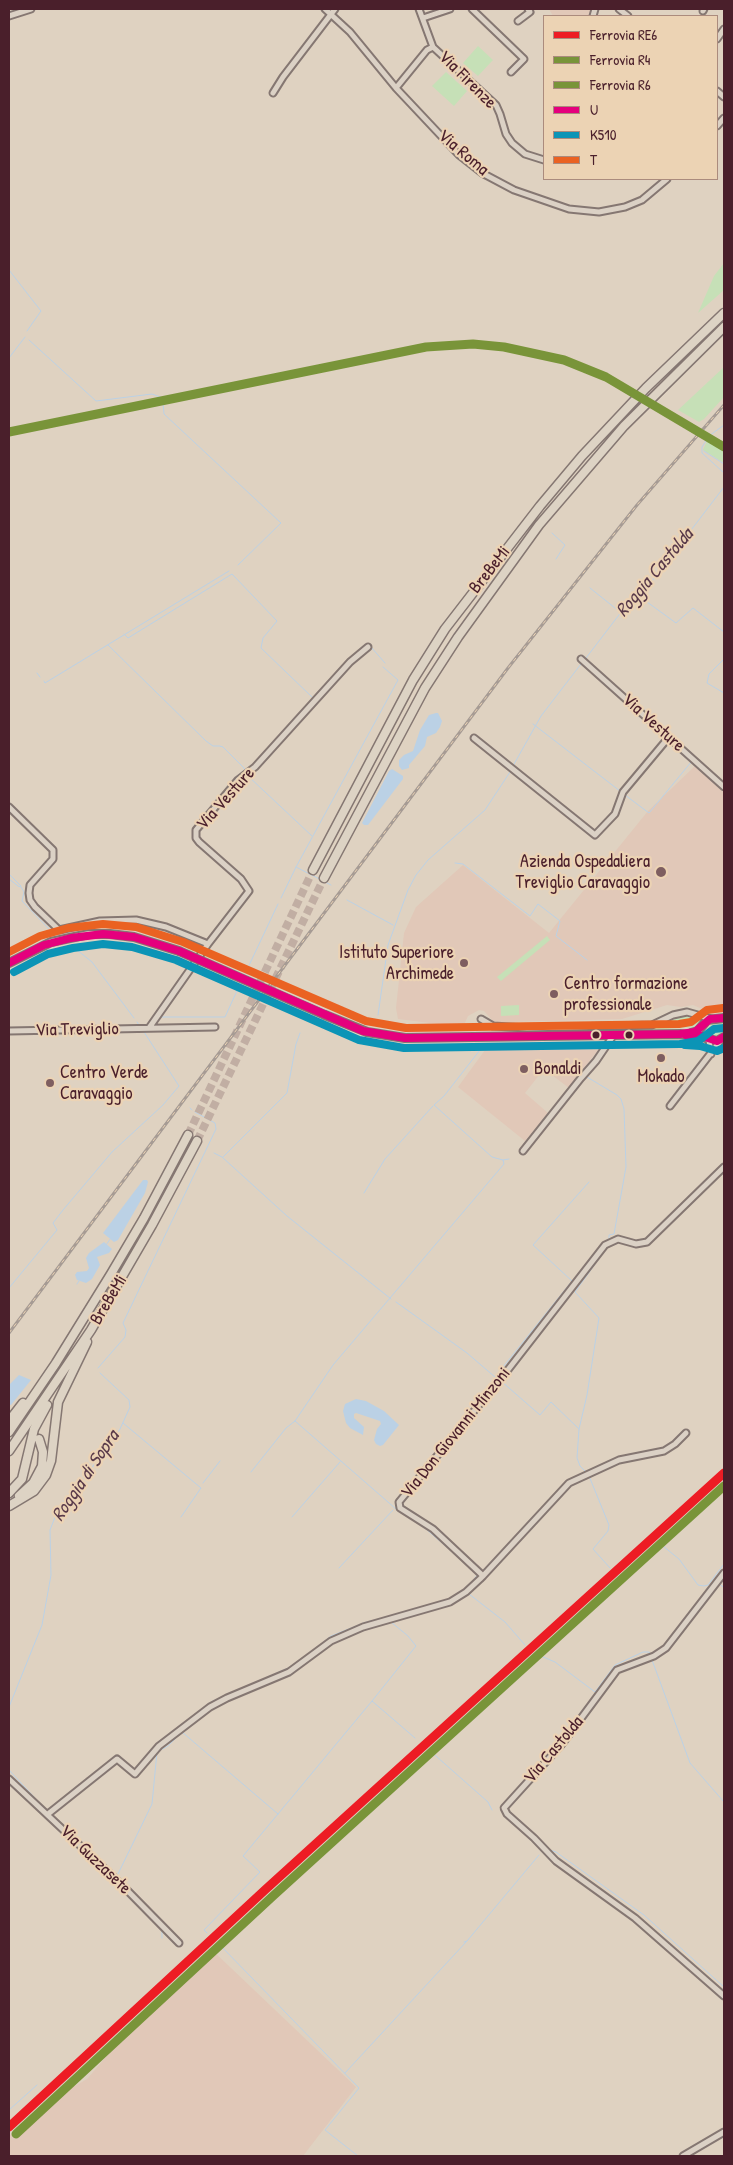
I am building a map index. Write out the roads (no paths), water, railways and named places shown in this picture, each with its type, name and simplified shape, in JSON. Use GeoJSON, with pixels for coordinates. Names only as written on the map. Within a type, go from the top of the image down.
{"type":"FeatureCollection","features":[{"type":"Feature","properties":{"kind":"highway","name":"BreBeMi"},"geometry":{"type":"LineString","coordinates":[[312,870],[413,680],[445,628],[540,506],[582,456],[632,402],[724,313]]}},
{"type":"Feature","properties":{"kind":"highway","name":"BreBeMi"},"geometry":{"type":"LineString","coordinates":[[324,878],[425,688],[458,637],[539,525],[596,456],[641,408],[724,327]]}},
{"type":"Feature","properties":{"kind":"highway","name":"BreBeMi"},"geometry":{"type":"LineString","coordinates":[[9,1432],[56,1363],[139,1226],[188,1135]]}},
{"type":"Feature","properties":{"kind":"highway","name":"BreBeMi"},"geometry":{"type":"LineString","coordinates":[[9,1451],[90,1330],[152,1225],[197,1141]]}},
{"type":"Feature","properties":{"kind":"highway"},"geometry":{"type":"LineString","coordinates":[[9,1504],[34,1491],[46,1475],[51,1461],[58,1402],[64,1386],[81,1356],[90,1330]]}},
{"type":"Feature","properties":{"kind":"highway"},"geometry":{"type":"LineString","coordinates":[[9,1493],[22,1479],[26,1469],[31,1437],[37,1422],[71,1368],[76,1353]]}},
{"type":"Feature","properties":{"kind":"highway"},"geometry":{"type":"LineString","coordinates":[[9,1416],[56,1363]]}},
{"type":"Feature","properties":{"kind":"highway"},"geometry":{"type":"LineString","coordinates":[[9,1504],[26,1491],[38,1475],[43,1456],[39,1439]]}},
{"type":"Feature","properties":{"kind":"main road"},"geometry":{"type":"LineString","coordinates":[[9,963],[51,942],[89,934],[134,937],[179,951],[363,1031],[385,1036],[424,1039],[609,1038],[695,1032],[712,1019],[724,1018]]}},
{"type":"Feature","properties":{"kind":"main road"},"geometry":{"type":"LineString","coordinates":[[703,1025],[703,1033],[707,1039]]}},
{"type":"Feature","properties":{"kind":"main road"},"geometry":{"type":"LineString","coordinates":[[680,1034],[707,1039],[722,1039]]}},
{"type":"Feature","properties":{"kind":"street"},"geometry":{"type":"LineString","coordinates":[[9,16],[31,9]]}},
{"type":"Feature","properties":{"kind":"street","name":"Via Roma"},"geometry":{"type":"LineString","coordinates":[[325,9],[333,11],[396,88],[459,155],[482,173],[514,190],[543,201],[584,212],[611,211],[642,200],[666,180]]}},
{"type":"Feature","properties":{"kind":"street","name":"Via Firenze"},"geometry":{"type":"LineString","coordinates":[[419,9],[433,47],[496,106],[506,134],[512,143],[525,154],[543,160]]}},
{"type":"Feature","properties":{"kind":"street"},"geometry":{"type":"LineString","coordinates":[[423,18],[450,9]]}},
{"type":"Feature","properties":{"kind":"street"},"geometry":{"type":"LineString","coordinates":[[472,9],[524,59],[510,72]]}},
{"type":"Feature","properties":{"kind":"street"},"geometry":{"type":"LineString","coordinates":[[518,21],[530,12],[528,9]]}},
{"type":"Feature","properties":{"kind":"street"},"geometry":{"type":"LineString","coordinates":[[273,93],[333,11]]}},
{"type":"Feature","properties":{"kind":"street"},"geometry":{"type":"LineString","coordinates":[[396,88],[427,50],[433,47]]}},
{"type":"Feature","properties":{"kind":"street","name":"Via Vesture"},"geometry":{"type":"LineString","coordinates":[[147,1028],[208,944],[250,891],[241,879],[198,842],[196,830],[238,780],[255,767],[350,662],[368,647]]}},
{"type":"Feature","properties":{"kind":"street","name":"Via Vesture"},"geometry":{"type":"LineString","coordinates":[[581,659],[724,787]]}},
{"type":"Feature","properties":{"kind":"street"},"geometry":{"type":"LineString","coordinates":[[474,738],[595,835],[615,814],[623,792],[670,737]]}},
{"type":"Feature","properties":{"kind":"street"},"geometry":{"type":"LineString","coordinates":[[9,807],[53,850],[53,859],[30,885],[29,893],[30,900],[35,907],[59,930],[100,921],[136,920],[166,927],[208,944]]}},
{"type":"Feature","properties":{"kind":"street"},"geometry":{"type":"LineString","coordinates":[[481,1020],[493,1026],[517,1028],[652,1025],[683,1012],[696,1013],[712,1019]]}},
{"type":"Feature","properties":{"kind":"street"},"geometry":{"type":"LineString","coordinates":[[696,1013],[703,1025]]}},
{"type":"Feature","properties":{"kind":"street","name":"Via Treviglio"},"geometry":{"type":"LineString","coordinates":[[9,1031],[215,1027]]}},
{"type":"Feature","properties":{"kind":"street"},"geometry":{"type":"LineString","coordinates":[[522,1151],[596,1061],[609,1038]]}},
{"type":"Feature","properties":{"kind":"street"},"geometry":{"type":"LineString","coordinates":[[707,1039],[711,1054]]}},
{"type":"Feature","properties":{"kind":"street"},"geometry":{"type":"LineString","coordinates":[[670,1106],[722,1039]]}},
{"type":"Feature","properties":{"kind":"street","name":"Via Don Giovanni Minzoni"},"geometry":{"type":"LineString","coordinates":[[483,1576],[433,1529],[400,1508],[399,1502],[507,1371],[605,1245],[614,1240],[641,1244],[653,1238],[724,1167]]}},
{"type":"Feature","properties":{"kind":"street"},"geometry":{"type":"LineString","coordinates":[[48,1814],[117,1759],[136,1774],[158,1746],[216,1703],[289,1672],[321,1647],[363,1627],[442,1605],[458,1598],[483,1576],[569,1483],[619,1460],[664,1451],[686,1434]]}},
{"type":"Feature","properties":{"kind":"street","name":"Via Castolda"},"geometry":{"type":"LineString","coordinates":[[724,1573],[666,1648],[654,1656],[617,1670],[562,1744],[504,1808],[507,1814],[556,1861],[634,1918],[724,1996]]}},
{"type":"Feature","properties":{"kind":"street","name":"Via Guzzasete"},"geometry":{"type":"LineString","coordinates":[[9,1779],[48,1814],[179,1943]]}},
{"type":"Feature","properties":{"kind":"street"},"geometry":{"type":"LineString","coordinates":[[683,2156],[724,2132]]}},
{"type":"Feature","properties":{"kind":"water"},"geometry":{"type":"Polygon","coordinates":[[[438,713],[442,721],[440,727],[436,733],[427,737],[425,746],[409,765],[409,768],[402,770],[399,766],[399,760],[404,755],[413,751],[420,730],[429,715],[438,713]]]}},
{"type":"Feature","properties":{"kind":"water"},"geometry":{"type":"Polygon","coordinates":[[[392,769],[403,776],[403,779],[368,825],[364,825],[362,823],[389,771],[392,769]]]}},
{"type":"Feature","properties":{"kind":"water"},"geometry":{"type":"Polygon","coordinates":[[[143,1180],[148,1182],[145,1193],[118,1240],[114,1242],[103,1233],[143,1180]]]}},
{"type":"Feature","properties":{"kind":"water"},"geometry":{"type":"Polygon","coordinates":[[[104,1242],[112,1249],[109,1253],[97,1257],[100,1265],[92,1279],[86,1283],[77,1280],[75,1275],[77,1272],[87,1271],[89,1268],[86,1258],[89,1253],[104,1242]]]}},
{"type":"Feature","properties":{"kind":"water"},"geometry":{"type":"Polygon","coordinates":[[[19,1375],[31,1380],[11,1405],[9,1405],[9,1385],[19,1375]]]}},
{"type":"Feature","properties":{"kind":"water"},"geometry":{"type":"Polygon","coordinates":[[[356,1399],[366,1401],[384,1411],[399,1425],[383,1445],[376,1444],[374,1440],[377,1429],[381,1424],[380,1421],[354,1414],[354,1418],[364,1427],[363,1435],[350,1428],[346,1423],[343,1411],[345,1404],[356,1399]]]}},
{"type":"Feature","properties":{"kind":"waterway"},"geometry":{"type":"LineString","coordinates":[[9,270],[41,311],[27,331]]}},
{"type":"Feature","properties":{"kind":"waterway"},"geometry":{"type":"LineString","coordinates":[[9,358],[25,337]]}},
{"type":"Feature","properties":{"kind":"waterway"},"geometry":{"type":"LineString","coordinates":[[29,340],[96,401],[152,394],[163,398]]}},
{"type":"Feature","properties":{"kind":"waterway"},"geometry":{"type":"LineString","coordinates":[[163,403],[164,414],[281,523],[238,565]]}},
{"type":"Feature","properties":{"kind":"waterway","name":"Roggia Castolda"},"geometry":{"type":"LineString","coordinates":[[724,425],[709,436],[702,447],[702,453],[724,473]]}},
{"type":"Feature","properties":{"kind":"waterway"},"geometry":{"type":"LineString","coordinates":[[704,451],[724,464]]}},
{"type":"Feature","properties":{"kind":"waterway","name":"Roggia Castolda"},"geometry":{"type":"LineString","coordinates":[[586,658],[635,594],[649,585],[724,487]]}},
{"type":"Feature","properties":{"kind":"waterway"},"geometry":{"type":"LineString","coordinates":[[552,533],[565,545],[556,559]]}},
{"type":"Feature","properties":{"kind":"waterway"},"geometry":{"type":"LineString","coordinates":[[44,681],[45,683],[229,571]]}},
{"type":"Feature","properties":{"kind":"waterway"},"geometry":{"type":"LineString","coordinates":[[124,634],[128,638],[232,574],[277,621],[263,638],[261,648],[313,698],[324,687]]}},
{"type":"Feature","properties":{"kind":"waterway"},"geometry":{"type":"LineString","coordinates":[[590,588],[620,612]]}},
{"type":"Feature","properties":{"kind":"waterway"},"geometry":{"type":"LineString","coordinates":[[636,594],[676,623],[693,608],[724,632]]}},
{"type":"Feature","properties":{"kind":"waterway"},"geometry":{"type":"LineString","coordinates":[[108,645],[206,741],[213,746],[223,747],[244,768],[246,773]]}},
{"type":"Feature","properties":{"kind":"waterway"},"geometry":{"type":"LineString","coordinates":[[349,660],[363,647]]}},
{"type":"Feature","properties":{"kind":"waterway"},"geometry":{"type":"LineString","coordinates":[[371,647],[385,663]]}},
{"type":"Feature","properties":{"kind":"waterway"},"geometry":{"type":"LineString","coordinates":[[724,659],[709,674],[707,683],[724,693]]}},
{"type":"Feature","properties":{"kind":"waterway","name":"Roggia Castolda"},"geometry":{"type":"LineString","coordinates":[[513,766],[541,716],[581,664]]}},
{"type":"Feature","properties":{"kind":"waterway"},"geometry":{"type":"LineString","coordinates":[[281,898],[398,680],[383,667]]}},
{"type":"Feature","properties":{"kind":"waterway"},"geometry":{"type":"LineString","coordinates":[[37,673],[40,677]]}},
{"type":"Feature","properties":{"kind":"waterway"},"geometry":{"type":"LineString","coordinates":[[533,724],[620,791]]}},
{"type":"Feature","properties":{"kind":"waterway"},"geometry":{"type":"LineString","coordinates":[[625,795],[649,813],[692,761]]}},
{"type":"Feature","properties":{"kind":"waterway","name":"Roggia Castolda"},"geometry":{"type":"LineString","coordinates":[[378,1015],[388,945],[408,890],[416,875],[428,860],[485,810],[510,772]]}},
{"type":"Feature","properties":{"kind":"waterway"},"geometry":{"type":"LineString","coordinates":[[248,776],[312,836]]}},
{"type":"Feature","properties":{"kind":"waterway"},"geometry":{"type":"LineString","coordinates":[[455,863],[463,864],[530,916],[538,904],[560,921],[556,936],[587,960]]}},
{"type":"Feature","properties":{"kind":"waterway","name":"BreBeMi"},"geometry":{"type":"LineString","coordinates":[[296,867],[331,885]]}},
{"type":"Feature","properties":{"kind":"waterway"},"geometry":{"type":"LineString","coordinates":[[9,874],[21,886]]}},
{"type":"Feature","properties":{"kind":"waterway"},"geometry":{"type":"LineString","coordinates":[[9,879],[21,887],[24,892],[22,901],[50,930]]}},
{"type":"Feature","properties":{"kind":"waterway"},"geometry":{"type":"LineString","coordinates":[[347,900],[393,925]]}},
{"type":"Feature","properties":{"kind":"waterway"},"geometry":{"type":"LineString","coordinates":[[244,976],[278,904]]}},
{"type":"Feature","properties":{"kind":"waterway"},"geometry":{"type":"LineString","coordinates":[[77,950],[92,962],[134,1018]]}},
{"type":"Feature","properties":{"kind":"waterway"},"geometry":{"type":"LineString","coordinates":[[160,1017],[225,1017],[241,982]]}},
{"type":"Feature","properties":{"kind":"waterway"},"geometry":{"type":"LineString","coordinates":[[9,1288],[57,1230],[53,1223],[63,1210],[112,1152],[163,1105],[179,1086],[144,1032]]}},
{"type":"Feature","properties":{"kind":"waterway"},"geometry":{"type":"LineString","coordinates":[[223,1157],[287,1093],[296,1044],[300,1033]]}},
{"type":"Feature","properties":{"kind":"waterway"},"geometry":{"type":"LineString","coordinates":[[480,1050],[444,1096],[434,1105],[492,1157],[503,1160],[509,1159]]}},
{"type":"Feature","properties":{"kind":"waterway"},"geometry":{"type":"LineString","coordinates":[[587,1077],[617,1095],[621,1099],[624,1109],[626,1167],[614,1234],[609,1235],[609,1238]]}},
{"type":"Feature","properties":{"kind":"waterway"},"geometry":{"type":"LineString","coordinates":[[364,1193],[385,1159],[433,1106]]}},
{"type":"Feature","properties":{"kind":"waterway"},"geometry":{"type":"LineString","coordinates":[[98,1368],[125,1337],[126,1330],[123,1323],[216,1129],[215,1123],[195,1112]]}},
{"type":"Feature","properties":{"kind":"waterway"},"geometry":{"type":"LineString","coordinates":[[214,1153],[222,1157],[287,1216],[391,1299]]}},
{"type":"Feature","properties":{"kind":"waterway"},"geometry":{"type":"LineString","coordinates":[[251,1472],[286,1428],[295,1421],[333,1365],[504,1164],[503,1160]]}},
{"type":"Feature","properties":{"kind":"waterway"},"geometry":{"type":"LineString","coordinates":[[495,1377],[572,1281],[533,1245],[589,1182]]}},
{"type":"Feature","properties":{"kind":"waterway"},"geometry":{"type":"LineString","coordinates":[[106,1245],[111,1238]]}},
{"type":"Feature","properties":{"kind":"waterway"},"geometry":{"type":"LineString","coordinates":[[579,1429],[587,1395],[599,1318],[575,1292],[608,1246]]}},
{"type":"Feature","properties":{"kind":"waterway"},"geometry":{"type":"LineString","coordinates":[[396,1302],[467,1353],[495,1377]]}},
{"type":"Feature","properties":{"kind":"waterway","name":"Roggia di Sopra"},"geometry":{"type":"LineString","coordinates":[[9,1707],[42,1625],[51,1575],[50,1530],[57,1512],[69,1493],[111,1444],[130,1407],[129,1400],[100,1373]]}},
{"type":"Feature","properties":{"kind":"waterway"},"geometry":{"type":"LineString","coordinates":[[501,1381],[540,1415],[551,1402],[579,1429],[577,1458],[580,1466],[586,1472]]}},
{"type":"Feature","properties":{"kind":"waterway"},"geometry":{"type":"LineString","coordinates":[[295,1421],[396,1509],[415,1521]]}},
{"type":"Feature","properties":{"kind":"waterway"},"geometry":{"type":"LineString","coordinates":[[123,1423],[201,1488],[181,1517]]}},
{"type":"Feature","properties":{"kind":"waterway"},"geometry":{"type":"LineString","coordinates":[[203,1483],[220,1461]]}},
{"type":"Feature","properties":{"kind":"waterway"},"geometry":{"type":"LineString","coordinates":[[292,1517],[340,1462]]}},
{"type":"Feature","properties":{"kind":"waterway"},"geometry":{"type":"LineString","coordinates":[[589,1476],[609,1525],[608,1531],[593,1549],[610,1568]]}},
{"type":"Feature","properties":{"kind":"waterway"},"geometry":{"type":"LineString","coordinates":[[339,1568],[393,1510]]}},
{"type":"Feature","properties":{"kind":"waterway"},"geometry":{"type":"LineString","coordinates":[[419,1523],[478,1574],[469,1586]]}},
{"type":"Feature","properties":{"kind":"waterway"},"geometry":{"type":"LineString","coordinates":[[616,1575],[620,1580],[658,1542],[679,1559],[698,1585],[708,1585],[724,1564]]}},
{"type":"Feature","properties":{"kind":"waterway"},"geometry":{"type":"LineString","coordinates":[[720,1584],[724,1588]]}},
{"type":"Feature","properties":{"kind":"waterway"},"geometry":{"type":"LineString","coordinates":[[469,1594],[505,1622],[525,1645]]}},
{"type":"Feature","properties":{"kind":"waterway"},"geometry":{"type":"LineString","coordinates":[[363,1623],[399,1614]]}},
{"type":"Feature","properties":{"kind":"waterway"},"geometry":{"type":"LineString","coordinates":[[391,1622],[408,1636],[416,1646],[372,1701],[415,1738]]}},
{"type":"Feature","properties":{"kind":"waterway"},"geometry":{"type":"LineString","coordinates":[[310,1653],[331,1636],[359,1625]]}},
{"type":"Feature","properties":{"kind":"waterway"},"geometry":{"type":"LineString","coordinates":[[534,1653],[555,1662],[595,1692],[615,1665],[643,1652],[650,1653]]}},
{"type":"Feature","properties":{"kind":"waterway"},"geometry":{"type":"LineString","coordinates":[[652,1660],[690,1763],[724,1802]]}},
{"type":"Feature","properties":{"kind":"waterway"},"geometry":{"type":"LineString","coordinates":[[163,1740],[213,1701],[293,1666]]}},
{"type":"Feature","properties":{"kind":"waterway"},"geometry":{"type":"LineString","coordinates":[[207,1933],[204,1930],[260,1872],[243,1856],[372,1701]]}},
{"type":"Feature","properties":{"kind":"waterway"},"geometry":{"type":"LineString","coordinates":[[117,1876],[152,1804],[157,1752],[168,1746],[182,1732],[278,1814]]}},
{"type":"Feature","properties":{"kind":"waterway"},"geometry":{"type":"LineString","coordinates":[[428,1749],[488,1802],[492,1810]]}},
{"type":"Feature","properties":{"kind":"waterway"},"geometry":{"type":"LineString","coordinates":[[9,1770],[47,1811]]}},
{"type":"Feature","properties":{"kind":"waterway"},"geometry":{"type":"LineString","coordinates":[[550,1850],[556,1852],[644,1915],[724,1987]]}},
{"type":"Feature","properties":{"kind":"waterway"},"geometry":{"type":"LineString","coordinates":[[464,1942],[467,1941],[539,1855]]}},
{"type":"Feature","properties":{"kind":"waterway"},"geometry":{"type":"LineString","coordinates":[[96,1866],[128,1894]]}},
{"type":"Feature","properties":{"kind":"waterway"},"geometry":{"type":"LineString","coordinates":[[162,1929],[162,1938]]}},
{"type":"Feature","properties":{"kind":"waterway"},"geometry":{"type":"LineString","coordinates":[[345,2073],[467,1941]]}},
{"type":"Feature","properties":{"kind":"waterway"},"geometry":{"type":"LineString","coordinates":[[217,1942],[359,2088],[325,2130],[358,2156]]}},
{"type":"Feature","properties":{"kind":"waterway"},"geometry":{"type":"LineString","coordinates":[[9,2110],[37,2085]]}},
{"type":"Feature","properties":{"kind":"tunnel"},"geometry":{"type":"LineString","coordinates":[[188,1135],[313,870]]}},
{"type":"Feature","properties":{"kind":"tunnel"},"geometry":{"type":"LineString","coordinates":[[197,1141],[324,878]]}},
{"type":"Feature","properties":{"kind":"railway"},"geometry":{"type":"LineString","coordinates":[[9,1333],[508,668],[637,505],[724,405]]}},
{"type":"Feature","properties":{"kind":"rail line","name":"R6"},"geometry":{"type":"LineString","coordinates":[[9,432],[426,347],[473,344],[504,347],[564,360],[606,377],[724,447]]}},
{"type":"Feature","properties":{"kind":"rail line","name":"RE6"},"geometry":{"type":"LineString","coordinates":[[9,2127],[266,1889],[724,1473]]}},
{"type":"Feature","properties":{"kind":"rail line","name":"R4"},"geometry":{"type":"LineString","coordinates":[[16,2134],[273,1896],[724,1486]]}},
{"type":"Feature","properties":{"kind":"place","name":"Azienda Ospedaliera Treviglio Caravaggio"},"geometry":{"type":"Point","coordinates":[661,872]}},
{"type":"Feature","properties":{"kind":"place","name":"Istituto Superiore Archimede"},"geometry":{"type":"Point","coordinates":[464,963]}},
{"type":"Feature","properties":{"kind":"place","name":"Centro formazione professionale"},"geometry":{"type":"Point","coordinates":[554,994]}},
{"type":"Feature","properties":{"kind":"place","name":"Mokado"},"geometry":{"type":"Point","coordinates":[661,1058]}},
{"type":"Feature","properties":{"kind":"place","name":"Bonaldi"},"geometry":{"type":"Point","coordinates":[524,1069]}},
{"type":"Feature","properties":{"kind":"place","name":"Centro Verde Caravaggio"},"geometry":{"type":"Point","coordinates":[50,1083]}}]}
